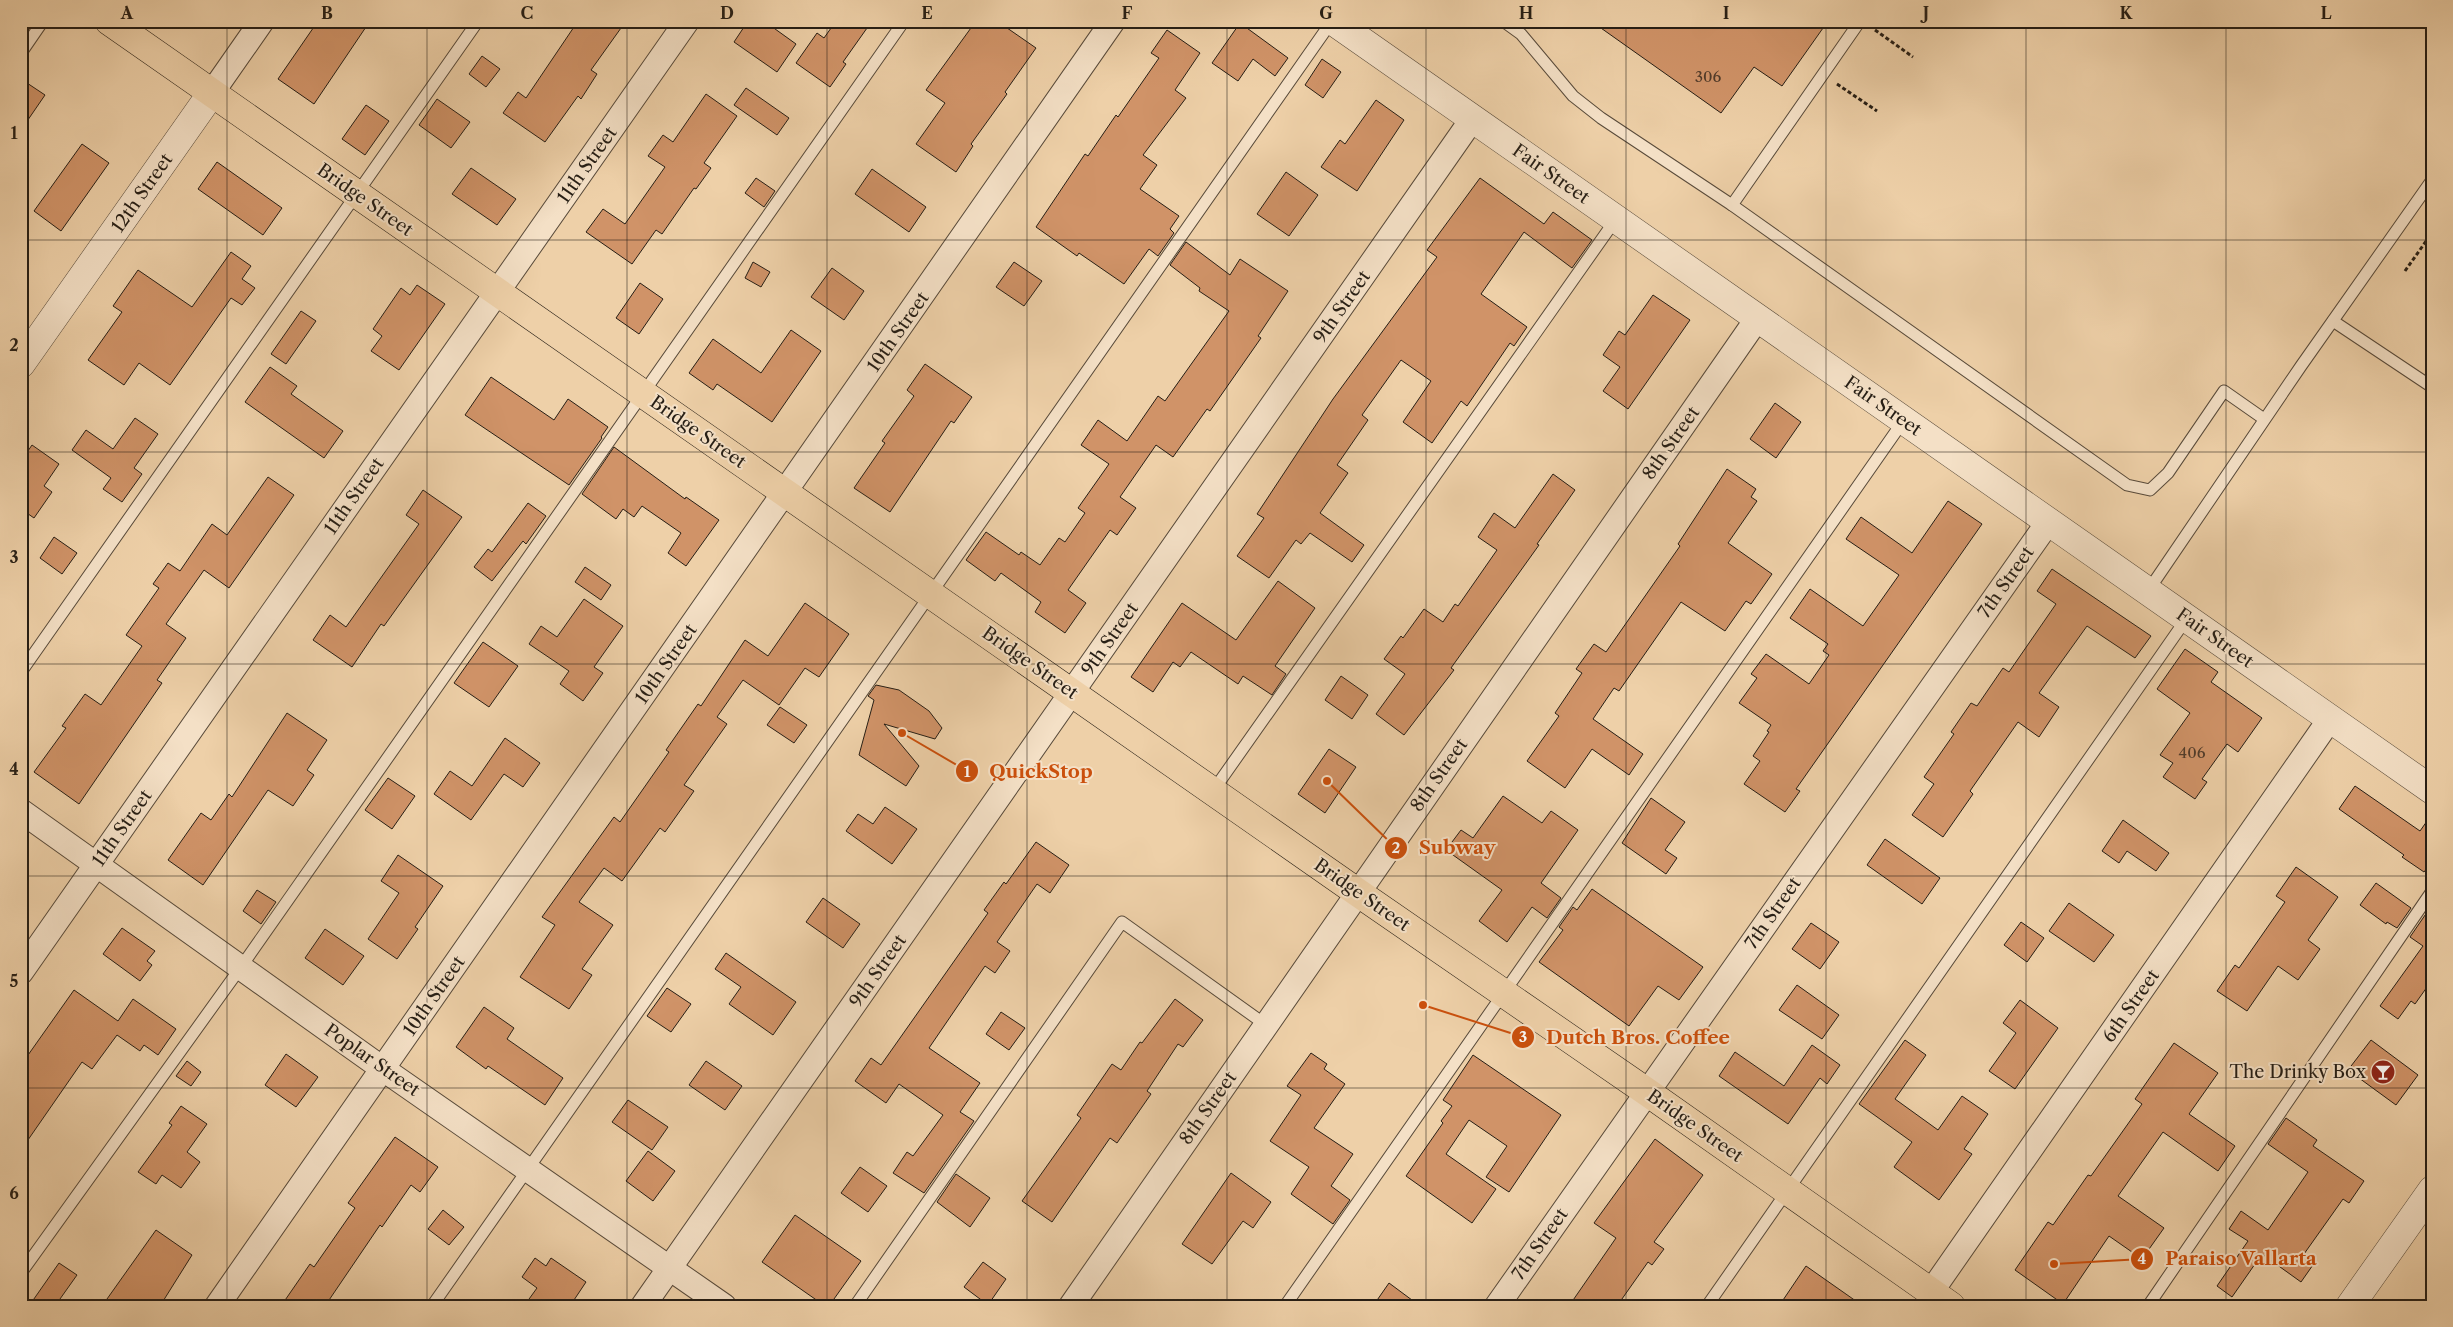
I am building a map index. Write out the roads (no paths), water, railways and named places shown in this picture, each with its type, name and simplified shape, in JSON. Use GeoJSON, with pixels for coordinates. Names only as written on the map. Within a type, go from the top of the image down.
{"type":"FeatureCollection","features":[{"type":"Feature","properties":{"kind":"highway","name":"Bridge Street"},"geometry":{"type":"LineString","coordinates":[[109,21],[211,94],[1648,1092],[1941,1299]]}},
{"type":"Feature","properties":{"kind":"street","name":"12th Street"},"geometry":{"type":"LineString","coordinates":[[21,364],[262,21]]}},
{"type":"Feature","properties":{"kind":"street","name":"11th Street"},"geometry":{"type":"LineString","coordinates":[[21,972],[687,21]]}},
{"type":"Feature","properties":{"kind":"street","name":"10th Street"},"geometry":{"type":"LineString","coordinates":[[218,1306],[1113,21]]}},
{"type":"Feature","properties":{"kind":"street","name":"Fair Street"},"geometry":{"type":"LineString","coordinates":[[1332,21],[1473,118],[1757,319],[2049,520],[2432,790]]}},
{"type":"Feature","properties":{"kind":"street","name":"9th Street"},"geometry":{"type":"LineString","coordinates":[[643,1306],[1473,118]]}},
{"type":"Feature","properties":{"kind":"street","name":"8th Street"},"geometry":{"type":"LineString","coordinates":[[1071,1306],[1757,319]]}},
{"type":"Feature","properties":{"kind":"street","name":"7th Street"},"geometry":{"type":"LineString","coordinates":[[1497,1306],[2049,520]]}},
{"type":"Feature","properties":{"kind":"street","name":"6th Street"},"geometry":{"type":"LineString","coordinates":[[1941,1299],[2330,719]]}},
{"type":"Feature","properties":{"kind":"street","name":"Poplar Street"},"geometry":{"type":"LineString","coordinates":[[21,811],[383,1069],[724,1306]]}},
{"type":"Feature","properties":{"kind":"street"},"geometry":{"type":"LineString","coordinates":[[2350,1306],[2430,1196]]}},
{"type":"Feature","properties":{"kind":"lane"},"geometry":{"type":"LineString","coordinates":[[21,53],[43,21]]}},
{"type":"Feature","properties":{"kind":"lane"},"geometry":{"type":"LineString","coordinates":[[21,672],[478,21]]}},
{"type":"Feature","properties":{"kind":"lane"},"geometry":{"type":"LineString","coordinates":[[21,1273],[241,967],[904,21]]}},
{"type":"Feature","properties":{"kind":"lane"},"geometry":{"type":"LineString","coordinates":[[432,1306],[1332,21]]}},
{"type":"Feature","properties":{"kind":"lane"},"geometry":{"type":"LineString","coordinates":[[1503,21],[1521,34],[1573,96],[1601,118],[1732,205],[2127,485],[2150,490],[2168,473],[2224,391],[2264,419]]}},
{"type":"Feature","properties":{"kind":"lane"},"geometry":{"type":"LineString","coordinates":[[1732,205],[1860,21]]}},
{"type":"Feature","properties":{"kind":"lane"},"geometry":{"type":"LineString","coordinates":[[2148,591],[2264,419],[2432,180]]}},
{"type":"Feature","properties":{"kind":"lane"},"geometry":{"type":"LineString","coordinates":[[1213,791],[1616,219]]}},
{"type":"Feature","properties":{"kind":"lane"},"geometry":{"type":"LineString","coordinates":[[2333,320],[2432,387]]}},
{"type":"Feature","properties":{"kind":"lane"},"geometry":{"type":"LineString","coordinates":[[1285,1306],[1904,420]]}},
{"type":"Feature","properties":{"kind":"lane"},"geometry":{"type":"LineString","coordinates":[[1707,1306],[2187,618]]}},
{"type":"Feature","properties":{"kind":"lane"},"geometry":{"type":"LineString","coordinates":[[2148,1306],[2432,891]]}},
{"type":"Feature","properties":{"kind":"lane"},"geometry":{"type":"LineString","coordinates":[[855,1306],[1122,922],[1266,1025]]}},
{"type":"Feature","properties":{"kind":"place","name":"QuickStop"},"geometry":{"type":"Point","coordinates":[902,733]}},
{"type":"Feature","properties":{"kind":"place","name":"Subway"},"geometry":{"type":"Point","coordinates":[1327,781]}},
{"type":"Feature","properties":{"kind":"place","name":"Dutch Bros. Coffee"},"geometry":{"type":"Point","coordinates":[1423,1005]}},
{"type":"Feature","properties":{"kind":"place","name":"The Drinky Box"},"geometry":{"type":"Point","coordinates":[2383,1072]}},
{"type":"Feature","properties":{"kind":"place","name":"Paraiso Vallarta"},"geometry":{"type":"Point","coordinates":[2054,1264]}}]}
